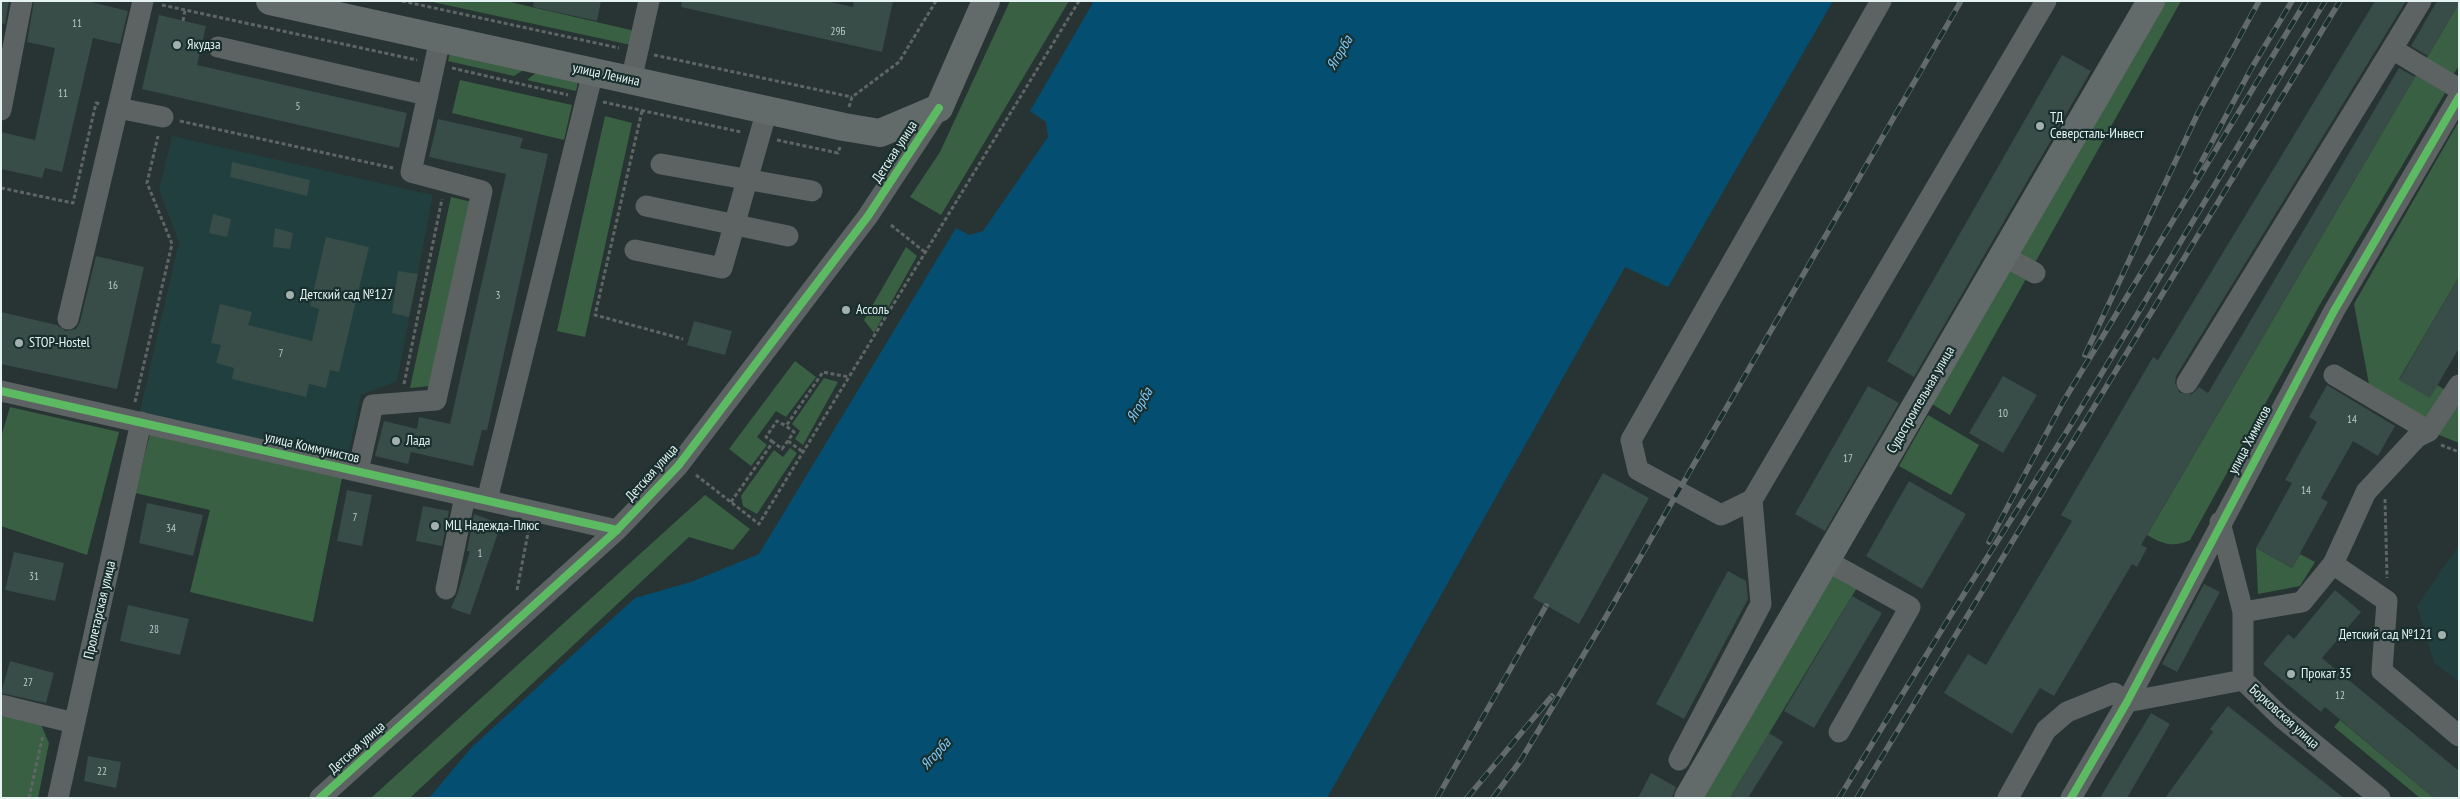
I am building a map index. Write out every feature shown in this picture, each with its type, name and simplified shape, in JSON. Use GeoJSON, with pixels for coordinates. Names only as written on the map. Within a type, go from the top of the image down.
{"type":"FeatureCollection","features":[{"type":"Feature","properties":{"kind":"main road","name":"улица Ленина"},"geometry":{"type":"LineString","coordinates":[[270,1],[437,51],[593,72],[880,133],[939,108]]}},
{"type":"Feature","properties":{"kind":"main road"},"geometry":{"type":"LineString","coordinates":[[939,108],[986,1]]}},
{"type":"Feature","properties":{"kind":"main road","name":"Судостроительная улица"},"geometry":{"type":"LineString","coordinates":[[1688,798],[2151,1]]}},
{"type":"Feature","properties":{"kind":"street"},"geometry":{"type":"LineString","coordinates":[[1,110],[22,1]]}},
{"type":"Feature","properties":{"kind":"street"},"geometry":{"type":"LineString","coordinates":[[631,81],[649,1]]}},
{"type":"Feature","properties":{"kind":"street"},"geometry":{"type":"LineString","coordinates":[[1881,1],[1631,440],[1638,470],[1721,515],[1752,500],[2046,1]]}},
{"type":"Feature","properties":{"kind":"street"},"geometry":{"type":"LineString","coordinates":[[2186,383],[2421,1]]}},
{"type":"Feature","properties":{"kind":"street"},"geometry":{"type":"LineString","coordinates":[[68,319],[118,108],[149,2]]}},
{"type":"Feature","properties":{"kind":"street"},"geometry":{"type":"LineString","coordinates":[[218,47],[428,95]]}},
{"type":"Feature","properties":{"kind":"street"},"geometry":{"type":"LineString","coordinates":[[2392,49],[2459,89]]}},
{"type":"Feature","properties":{"kind":"street"},"geometry":{"type":"LineString","coordinates":[[358,472],[373,405],[436,400],[482,191],[411,172],[437,51]]}},
{"type":"Feature","properties":{"kind":"street"},"geometry":{"type":"LineString","coordinates":[[488,500],[593,72]]}},
{"type":"Feature","properties":{"kind":"street","name":"улица Химиков"},"geometry":{"type":"LineString","coordinates":[[2071,798],[2121,697],[2220,522],[2334,311],[2459,97]]}},
{"type":"Feature","properties":{"kind":"street"},"geometry":{"type":"LineString","coordinates":[[118,108],[163,117]]}},
{"type":"Feature","properties":{"kind":"street","name":"Детская улица"},"geometry":{"type":"LineString","coordinates":[[320,798],[617,530],[678,466],[868,216],[939,108]]}},
{"type":"Feature","properties":{"kind":"street"},"geometry":{"type":"LineString","coordinates":[[635,250],[722,268],[767,110]]}},
{"type":"Feature","properties":{"kind":"street"},"geometry":{"type":"LineString","coordinates":[[661,164],[812,191]]}},
{"type":"Feature","properties":{"kind":"street"},"geometry":{"type":"LineString","coordinates":[[646,206],[735,223],[788,236]]}},
{"type":"Feature","properties":{"kind":"street"},"geometry":{"type":"LineString","coordinates":[[2004,256],[2035,273]]}},
{"type":"Feature","properties":{"kind":"street"},"geometry":{"type":"LineString","coordinates":[[2334,375],[2429,431]]}},
{"type":"Feature","properties":{"kind":"street"},"geometry":{"type":"LineString","coordinates":[[2243,612],[2302,602],[2333,564],[2366,492],[2417,437],[2429,431],[2459,385]]}},
{"type":"Feature","properties":{"kind":"street","name":"улица Коммунистов"},"geometry":{"type":"LineString","coordinates":[[1,390],[617,530]]}},
{"type":"Feature","properties":{"kind":"street","name":"Пролетарская улица"},"geometry":{"type":"LineString","coordinates":[[58,798],[136,421]]}},
{"type":"Feature","properties":{"kind":"street"},"geometry":{"type":"LineString","coordinates":[[446,588],[465,496]]}},
{"type":"Feature","properties":{"kind":"street"},"geometry":{"type":"LineString","coordinates":[[1679,760],[1761,604],[1752,500]]}},
{"type":"Feature","properties":{"kind":"street","name":"Борковская улица"},"geometry":{"type":"LineString","coordinates":[[2220,522],[2243,612],[2244,680],[2281,717],[2380,798]]}},
{"type":"Feature","properties":{"kind":"street"},"geometry":{"type":"LineString","coordinates":[[1827,561],[1910,607],[1839,732]]}},
{"type":"Feature","properties":{"kind":"street"},"geometry":{"type":"LineString","coordinates":[[2333,564],[2387,601],[2382,671],[2459,736]]}},
{"type":"Feature","properties":{"kind":"street"},"geometry":{"type":"LineString","coordinates":[[2008,798],[2046,730],[2067,712],[2121,697],[2244,680]]}},
{"type":"Feature","properties":{"kind":"street"},"geometry":{"type":"LineString","coordinates":[[1,705],[74,723]]}},
{"type":"Feature","properties":{"kind":"street"},"geometry":{"type":"LineString","coordinates":[[1706,710],[1732,723]]}},
{"type":"Feature","properties":{"kind":"path"},"geometry":{"type":"LineString","coordinates":[[899,62],[936,1]]}},
{"type":"Feature","properties":{"kind":"path"},"geometry":{"type":"LineString","coordinates":[[696,475],[759,524],[1079,1]]}},
{"type":"Feature","properties":{"kind":"path"},"geometry":{"type":"LineString","coordinates":[[149,2],[185,10],[437,51],[586,98]]}},
{"type":"Feature","properties":{"kind":"path"},"geometry":{"type":"LineString","coordinates":[[183,20],[185,10]]}},
{"type":"Feature","properties":{"kind":"path"},"geometry":{"type":"LineString","coordinates":[[1,188],[73,203],[96,104],[118,108]]}},
{"type":"Feature","properties":{"kind":"path"},"geometry":{"type":"LineString","coordinates":[[136,421],[172,244],[147,183],[163,117],[411,172]]}},
{"type":"Feature","properties":{"kind":"path"},"geometry":{"type":"LineString","coordinates":[[400,403],[446,181]]}},
{"type":"Feature","properties":{"kind":"path"},"geometry":{"type":"LineString","coordinates":[[891,225],[926,253]]}},
{"type":"Feature","properties":{"kind":"path"},"geometry":{"type":"LineString","coordinates":[[786,426],[823,372],[849,377]]}},
{"type":"Feature","properties":{"kind":"path"},"geometry":{"type":"LineString","coordinates":[[777,420],[794,432],[788,441],[782,449],[766,437],[777,420]]}},
{"type":"Feature","properties":{"kind":"path"},"geometry":{"type":"LineString","coordinates":[[788,441],[803,452]]}},
{"type":"Feature","properties":{"kind":"path"},"geometry":{"type":"LineString","coordinates":[[732,502],[773,442]]}},
{"type":"Feature","properties":{"kind":"path"},"geometry":{"type":"LineString","coordinates":[[2385,471],[2387,601]]}},
{"type":"Feature","properties":{"kind":"path"},"geometry":{"type":"LineString","coordinates":[[517,590],[529,528]]}},
{"type":"Feature","properties":{"kind":"path"},"geometry":{"type":"LineString","coordinates":[[29,798],[44,732]]}},
{"type":"Feature","properties":{"kind":"shaded area","name":"Детский сад №127"},"geometry":{"type":"Polygon","coordinates":[[[172,136],[433,195],[397,381],[361,395],[347,460],[139,415],[179,242],[159,190],[172,136]]]}},
{"type":"Feature","properties":{"kind":"shaded area","name":"Детский сад №121"},"geometry":{"type":"Polygon","coordinates":[[[2459,545],[2459,682],[2434,663],[2417,606],[2459,545]]]}},
{"type":"Feature","properties":{"kind":"green space"},"geometry":{"type":"Polygon","coordinates":[[[428,1],[506,1],[635,31],[631,45],[428,1]]]}},
{"type":"Feature","properties":{"kind":"green space"},"geometry":{"type":"Polygon","coordinates":[[[1010,1],[1069,1],[941,215],[910,197],[940,152],[1010,1]]]}},
{"type":"Feature","properties":{"kind":"green space"},"geometry":{"type":"Polygon","coordinates":[[[2165,1],[2181,1],[1950,415],[1932,404],[2165,1]]]}},
{"type":"Feature","properties":{"kind":"green space"},"geometry":{"type":"Polygon","coordinates":[[[2459,3],[2459,65],[2452,77],[2425,61],[2459,3]]]}},
{"type":"Feature","properties":{"kind":"green space"},"geometry":{"type":"Polygon","coordinates":[[[450,52],[525,69],[514,76],[448,61],[450,52]]]}},
{"type":"Feature","properties":{"kind":"green space"},"geometry":{"type":"Polygon","coordinates":[[[537,72],[578,82],[576,91],[527,80],[537,72]]]}},
{"type":"Feature","properties":{"kind":"green space"},"geometry":{"type":"Polygon","coordinates":[[[2416,75],[2445,93],[2319,306],[2190,540],[2178,544],[2168,544],[2147,535],[2416,75]]]}},
{"type":"Feature","properties":{"kind":"green space"},"geometry":{"type":"Polygon","coordinates":[[[460,80],[572,105],[564,140],[452,113],[460,80]]]}},
{"type":"Feature","properties":{"kind":"green space"},"geometry":{"type":"Polygon","coordinates":[[[605,116],[632,123],[585,337],[557,331],[605,116]]]}},
{"type":"Feature","properties":{"kind":"green space"},"geometry":{"type":"Polygon","coordinates":[[[2459,121],[2459,277],[2399,379],[2437,385],[2445,390],[2427,419],[2369,384],[2354,304],[2459,121]]]}},
{"type":"Feature","properties":{"kind":"green space"},"geometry":{"type":"Polygon","coordinates":[[[451,197],[472,202],[431,386],[410,388],[451,197]]]}},
{"type":"Feature","properties":{"kind":"green space"},"geometry":{"type":"Polygon","coordinates":[[[906,247],[917,256],[874,333],[864,320],[906,247]]]}},
{"type":"Feature","properties":{"kind":"green space"},"geometry":{"type":"Polygon","coordinates":[[[795,361],[816,377],[786,417],[776,411],[757,437],[767,445],[751,466],[729,449],[795,361]]]}},
{"type":"Feature","properties":{"kind":"green space"},"geometry":{"type":"Polygon","coordinates":[[[824,378],[838,382],[803,445],[795,439],[800,431],[792,424],[824,378]]]}},
{"type":"Feature","properties":{"kind":"green space"},"geometry":{"type":"Polygon","coordinates":[[[2459,399],[2459,443],[2437,434],[2459,399]]]}},
{"type":"Feature","properties":{"kind":"green space"},"geometry":{"type":"Polygon","coordinates":[[[10,407],[119,432],[87,555],[1,526],[1,437],[10,407]]]}},
{"type":"Feature","properties":{"kind":"green space"},"geometry":{"type":"Polygon","coordinates":[[[1928,415],[1979,445],[1951,495],[1899,466],[1928,415]]]}},
{"type":"Feature","properties":{"kind":"green space"},"geometry":{"type":"Polygon","coordinates":[[[150,434],[342,478],[313,622],[190,592],[210,510],[135,493],[150,434]]]}},
{"type":"Feature","properties":{"kind":"green space"},"geometry":{"type":"Polygon","coordinates":[[[790,448],[797,453],[757,514],[743,506],[741,496],[774,450],[783,457],[790,448]]]}},
{"type":"Feature","properties":{"kind":"green space"},"geometry":{"type":"Polygon","coordinates":[[[705,495],[750,529],[733,550],[689,537],[410,798],[371,798],[705,495]]]}},
{"type":"Feature","properties":{"kind":"green space"},"geometry":{"type":"Polygon","coordinates":[[[2256,548],[2292,568],[2300,554],[2315,562],[2300,586],[2258,594],[2256,548]]]}},
{"type":"Feature","properties":{"kind":"green space"},"geometry":{"type":"Polygon","coordinates":[[[1832,573],[1858,586],[1730,798],[1700,798],[1832,573]]]}},
{"type":"Feature","properties":{"kind":"green space"},"geometry":{"type":"Polygon","coordinates":[[[1,710],[39,720],[49,743],[38,798],[1,798],[1,710]]]}},
{"type":"Feature","properties":{"kind":"green space"},"geometry":{"type":"Polygon","coordinates":[[[2340,720],[2434,798],[2420,798],[2334,727],[2340,720]]]}},
{"type":"Feature","properties":{"kind":"water","name":"Ягорба"},"geometry":{"type":"Polygon","coordinates":[[[1094,1],[1833,1],[1668,287],[1625,267],[1327,798],[429,798],[472,747],[635,598],[691,582],[759,554],[956,228],[969,235],[983,231],[1048,137],[1046,122],[1030,111],[1094,1]]]}},
{"type":"Feature","properties":{"kind":"building"},"geometry":{"type":"Polygon","coordinates":[[[1,1],[9,1],[5,24],[1,23],[1,1]]]}},
{"type":"Feature","properties":{"kind":"building"},"geometry":{"type":"Polygon","coordinates":[[[34,1],[87,1],[128,11],[120,44],[93,38],[62,172],[45,168],[42,178],[1,169],[1,132],[35,140],[55,48],[27,42],[34,1]]]}},
{"type":"Feature","properties":{"kind":"building"},"geometry":{"type":"Polygon","coordinates":[[[534,1],[601,1],[597,21],[533,7],[534,1]]]}},
{"type":"Feature","properties":{"kind":"building"},"geometry":{"type":"Polygon","coordinates":[[[682,1],[826,1],[853,7],[854,1],[893,1],[882,52],[681,7],[682,1]]]}},
{"type":"Feature","properties":{"kind":"building"},"geometry":{"type":"Polygon","coordinates":[[[2375,1],[2406,1],[2176,376],[2175,383],[2180,393],[2192,394],[2199,387],[2208,393],[2399,68],[2415,77],[2141,545],[2147,548],[2137,567],[2132,564],[2054,696],[2040,688],[2012,734],[1944,693],[1968,654],[1986,665],[2072,521],[2061,515],[2153,357],[2158,360],[2375,1]]]}},
{"type":"Feature","properties":{"kind":"building"},"geometry":{"type":"Polygon","coordinates":[[[2437,1],[2459,1],[2459,3],[2428,56],[2411,46],[2437,1]]]}},
{"type":"Feature","properties":{"kind":"building"},"geometry":{"type":"Polygon","coordinates":[[[159,15],[206,26],[197,65],[407,113],[399,148],[142,89],[159,15]]]}},
{"type":"Feature","properties":{"kind":"building"},"geometry":{"type":"Polygon","coordinates":[[[2062,55],[2091,71],[1914,377],[1887,361],[2062,55]]]}},
{"type":"Feature","properties":{"kind":"building"},"geometry":{"type":"Polygon","coordinates":[[[438,119],[523,138],[520,148],[548,154],[487,430],[482,430],[473,466],[411,452],[408,464],[375,456],[384,421],[417,429],[419,417],[450,424],[506,174],[429,157],[438,119]]]}},
{"type":"Feature","properties":{"kind":"building"},"geometry":{"type":"Polygon","coordinates":[[[232,162],[310,180],[307,196],[230,177],[232,162]]]}},
{"type":"Feature","properties":{"kind":"building"},"geometry":{"type":"Polygon","coordinates":[[[213,214],[231,219],[227,237],[209,233],[213,214]]]}},
{"type":"Feature","properties":{"kind":"building"},"geometry":{"type":"Polygon","coordinates":[[[275,228],[293,233],[290,249],[273,247],[275,228]]]}},
{"type":"Feature","properties":{"kind":"building"},"geometry":{"type":"Polygon","coordinates":[[[326,237],[369,247],[339,372],[330,370],[326,388],[309,384],[306,397],[232,379],[234,368],[216,363],[221,345],[211,343],[220,304],[252,312],[248,325],[312,341],[319,309],[310,306],[326,237]]]}},
{"type":"Feature","properties":{"kind":"building"},"geometry":{"type":"Polygon","coordinates":[[[96,256],[144,267],[117,389],[1,364],[1,312],[57,325],[66,331],[76,329],[80,322],[96,256]]]}},
{"type":"Feature","properties":{"kind":"building"},"geometry":{"type":"Polygon","coordinates":[[[398,271],[418,274],[409,317],[392,313],[398,271]]]}},
{"type":"Feature","properties":{"kind":"building"},"geometry":{"type":"Polygon","coordinates":[[[2459,277],[2459,348],[2430,398],[2399,380],[2459,277]]]}},
{"type":"Feature","properties":{"kind":"building"},"geometry":{"type":"Polygon","coordinates":[[[694,321],[732,331],[725,355],[687,345],[694,321]]]}},
{"type":"Feature","properties":{"kind":"building"},"geometry":{"type":"Polygon","coordinates":[[[2003,376],[2037,395],[2003,453],[1969,433],[2003,376]]]}},
{"type":"Feature","properties":{"kind":"building"},"geometry":{"type":"Polygon","coordinates":[[[2327,385],[2395,426],[2378,456],[2353,441],[2321,498],[2328,502],[2292,568],[2256,548],[2292,483],[2285,480],[2317,422],[2309,417],[2327,385]]]}},
{"type":"Feature","properties":{"kind":"building"},"geometry":{"type":"Polygon","coordinates":[[[1868,386],[1899,403],[1825,531],[1795,514],[1868,386]]]}},
{"type":"Feature","properties":{"kind":"building"},"geometry":{"type":"Polygon","coordinates":[[[1603,473],[1649,498],[1579,624],[1533,598],[1603,473]]]}},
{"type":"Feature","properties":{"kind":"building"},"geometry":{"type":"Polygon","coordinates":[[[1909,481],[1966,514],[1922,589],[1866,556],[1909,481]]]}},
{"type":"Feature","properties":{"kind":"building"},"geometry":{"type":"Polygon","coordinates":[[[347,490],[372,495],[362,546],[337,541],[347,490]]]}},
{"type":"Feature","properties":{"kind":"building"},"geometry":{"type":"Polygon","coordinates":[[[147,503],[203,515],[193,556],[139,543],[147,503]]]}},
{"type":"Feature","properties":{"kind":"building","name":"МЦ Надежда-Плюс"},"geometry":{"type":"Polygon","coordinates":[[[423,506],[449,511],[442,546],[416,541],[423,506]]]}},
{"type":"Feature","properties":{"kind":"building"},"geometry":{"type":"Polygon","coordinates":[[[474,514],[501,524],[470,615],[451,608],[458,592],[470,551],[467,551],[474,514]]]}},
{"type":"Feature","properties":{"kind":"building"},"geometry":{"type":"Polygon","coordinates":[[[14,552],[64,563],[55,601],[5,590],[14,552]]]}},
{"type":"Feature","properties":{"kind":"building"},"geometry":{"type":"Polygon","coordinates":[[[1728,571],[1746,581],[1748,599],[1684,719],[1656,704],[1728,571]]]}},
{"type":"Feature","properties":{"kind":"building"},"geometry":{"type":"Polygon","coordinates":[[[2204,584],[2220,592],[2177,672],[2162,664],[2204,584]]]}},
{"type":"Feature","properties":{"kind":"building"},"geometry":{"type":"Polygon","coordinates":[[[2335,590],[2361,612],[2322,658],[2459,771],[2459,798],[2434,798],[2325,707],[2321,712],[2263,664],[2288,634],[2294,639],[2335,590]]]}},
{"type":"Feature","properties":{"kind":"building"},"geometry":{"type":"Polygon","coordinates":[[[1852,596],[1882,613],[1814,728],[1784,711],[1852,596]]]}},
{"type":"Feature","properties":{"kind":"building"},"geometry":{"type":"Polygon","coordinates":[[[128,605],[189,619],[180,655],[120,641],[128,605]]]}},
{"type":"Feature","properties":{"kind":"building"},"geometry":{"type":"Polygon","coordinates":[[[10,661],[54,673],[46,703],[1,693],[10,661]]]}},
{"type":"Feature","properties":{"kind":"building"},"geometry":{"type":"Polygon","coordinates":[[[2228,706],[2344,798],[2165,798],[2213,732],[2210,729],[2228,706]]]}},
{"type":"Feature","properties":{"kind":"building"},"geometry":{"type":"Polygon","coordinates":[[[2151,713],[2170,724],[2127,798],[2100,798],[2151,713]]]}},
{"type":"Feature","properties":{"kind":"building"},"geometry":{"type":"Polygon","coordinates":[[[1769,733],[1783,742],[1748,798],[1730,798],[1769,733]]]}},
{"type":"Feature","properties":{"kind":"building"},"geometry":{"type":"Polygon","coordinates":[[[88,756],[121,762],[116,788],[84,781],[88,756]]]}},
{"type":"Feature","properties":{"kind":"building"},"geometry":{"type":"Polygon","coordinates":[[[1651,773],[1676,787],[1672,798],[1638,798],[1651,773]]]}},
{"type":"Feature","properties":{"kind":"railway"},"geometry":{"type":"LineString","coordinates":[[1493,798],[1521,760],[1600,627],[1961,1]]}},
{"type":"Feature","properties":{"kind":"railway"},"geometry":{"type":"LineString","coordinates":[[2085,355],[2198,113],[2259,1]]}},
{"type":"Feature","properties":{"kind":"railway"},"geometry":{"type":"LineString","coordinates":[[2196,172],[2251,69],[2292,1]]}},
{"type":"Feature","properties":{"kind":"railway"},"geometry":{"type":"LineString","coordinates":[[1989,542],[2063,402],[2306,1]]}},
{"type":"Feature","properties":{"kind":"railway"},"geometry":{"type":"LineString","coordinates":[[1839,798],[1952,613],[2072,423],[2325,1]]}},
{"type":"Feature","properties":{"kind":"railway"},"geometry":{"type":"LineString","coordinates":[[1857,798],[2340,1]]}},
{"type":"Feature","properties":{"kind":"railway"},"geometry":{"type":"LineString","coordinates":[[1437,798],[1546,606]]}},
{"type":"Feature","properties":{"kind":"railway"},"geometry":{"type":"LineString","coordinates":[[1467,798],[1552,696]]}},
{"type":"Feature","properties":{"kind":"cycle path"},"geometry":{"type":"LineString","coordinates":[[2071,798],[2127,702],[2334,311],[2459,97]]}},
{"type":"Feature","properties":{"kind":"cycle path"},"geometry":{"type":"LineString","coordinates":[[320,798],[617,530],[678,466],[868,216],[939,108]]}},
{"type":"Feature","properties":{"kind":"cycle path"},"geometry":{"type":"LineString","coordinates":[[1,391],[617,530]]}},
{"type":"Feature","properties":{"kind":"place","name":"Якудза"},"geometry":{"type":"Point","coordinates":[177,45]}},
{"type":"Feature","properties":{"kind":"place","name":"ТД Северсталь-Инвест"},"geometry":{"type":"Point","coordinates":[2040,126]}},
{"type":"Feature","properties":{"kind":"place","name":"Детский сад №127"},"geometry":{"type":"Point","coordinates":[290,295]}},
{"type":"Feature","properties":{"kind":"place","name":"Ассоль"},"geometry":{"type":"Point","coordinates":[846,310]}},
{"type":"Feature","properties":{"kind":"place","name":"STOP-Hostel"},"geometry":{"type":"Point","coordinates":[19,343]}},
{"type":"Feature","properties":{"kind":"place","name":"Лада"},"geometry":{"type":"Point","coordinates":[396,441]}},
{"type":"Feature","properties":{"kind":"place","name":"МЦ Надежда-Плюс"},"geometry":{"type":"Point","coordinates":[435,526]}},
{"type":"Feature","properties":{"kind":"place","name":"Детский сад №121"},"geometry":{"type":"Point","coordinates":[2442,635]}},
{"type":"Feature","properties":{"kind":"place","name":"Прокат 35"},"geometry":{"type":"Point","coordinates":[2291,674]}}]}
